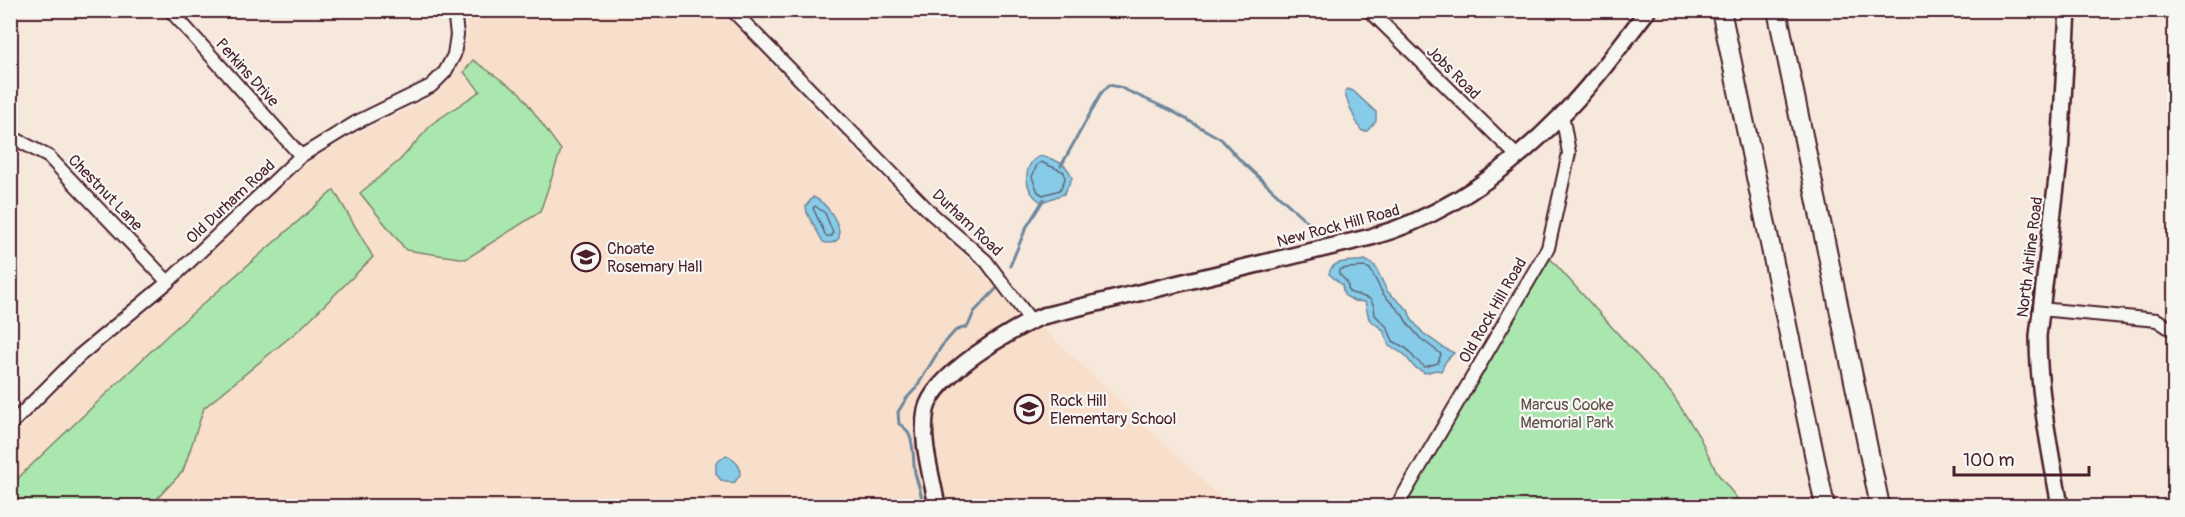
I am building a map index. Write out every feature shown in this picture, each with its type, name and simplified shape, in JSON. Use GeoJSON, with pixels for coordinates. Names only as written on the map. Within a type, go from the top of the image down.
{"type":"FeatureCollection","features":[{"type":"Feature","properties":{"kind":"highway"},"geometry":{"type":"LineString","coordinates":[[1721,10],[1825,507]]}},
{"type":"Feature","properties":{"kind":"highway"},"geometry":{"type":"LineString","coordinates":[[1777,10],[1880,507]]}},
{"type":"Feature","properties":{"kind":"main road","name":"New Rock Hill Road"},"geometry":{"type":"LineString","coordinates":[[1031,321],[1069,309],[1391,231],[1418,221],[1449,204],[1517,156],[1562,114],[1648,10]]}},
{"type":"Feature","properties":{"kind":"main road","name":"North Airline Road"},"geometry":{"type":"LineString","coordinates":[[2060,507],[2043,408],[2038,357],[2040,309],[2060,153],[2068,10]]}},
{"type":"Feature","properties":{"kind":"main road"},"geometry":{"type":"LineString","coordinates":[[937,507],[924,438],[927,408],[937,388],[986,348],[1031,321]]}},
{"type":"Feature","properties":{"kind":"street","name":"Perkins Drive"},"geometry":{"type":"LineString","coordinates":[[170,10],[301,156]]}},
{"type":"Feature","properties":{"kind":"street","name":"Old Durham Road"},"geometry":{"type":"LineString","coordinates":[[10,425],[79,356],[168,282],[301,156],[354,123],[430,86],[445,72],[454,55],[457,35],[454,10]]}},
{"type":"Feature","properties":{"kind":"street","name":"Durham Road"},"geometry":{"type":"LineString","coordinates":[[732,10],[932,214],[986,261],[1031,321]]}},
{"type":"Feature","properties":{"kind":"street","name":"Jobs Road"},"geometry":{"type":"LineString","coordinates":[[1369,10],[1517,156]]}},
{"type":"Feature","properties":{"kind":"street","name":"Old Rock Hill Road"},"geometry":{"type":"LineString","coordinates":[[1397,507],[1548,248],[1569,153],[1562,114]]}},
{"type":"Feature","properties":{"kind":"street","name":"Chestnut Lane"},"geometry":{"type":"LineString","coordinates":[[10,136],[49,157],[168,282]]}},
{"type":"Feature","properties":{"kind":"street"},"geometry":{"type":"LineString","coordinates":[[2040,309],[2157,320],[2175,331]]}},
{"type":"Feature","properties":{"kind":"shaded area","name":"Choate Rosemary Hall"},"geometry":{"type":"Polygon","coordinates":[[[465,11],[724,11],[798,94],[859,156],[993,283],[1016,310],[1015,322],[961,357],[917,432],[930,506],[11,506],[11,439],[76,373],[178,285],[265,199],[301,167],[351,136],[425,101],[445,86],[456,73],[465,49],[468,32],[465,11]]]}},
{"type":"Feature","properties":{"kind":"shaded area","name":"Rock Hill Elementary School"},"geometry":{"type":"Polygon","coordinates":[[[1040,325],[1230,506],[944,506],[928,416],[944,385],[1003,344],[1040,325]]]}},
{"type":"Feature","properties":{"kind":"green space"},"geometry":{"type":"Polygon","coordinates":[[[473,60],[520,93],[561,150],[540,212],[466,259],[406,250],[360,193],[400,160],[433,123],[480,91],[464,72],[473,60]]]}},
{"type":"Feature","properties":{"kind":"green space"},"geometry":{"type":"Polygon","coordinates":[[[334,190],[373,257],[301,328],[204,408],[183,471],[150,506],[11,506],[11,487],[22,474],[171,332],[334,190]]]}},
{"type":"Feature","properties":{"kind":"green space","name":"Marcus Cooke Memorial Park"},"geometry":{"type":"Polygon","coordinates":[[[1548,256],[1672,394],[1699,436],[1718,474],[1743,506],[1404,506],[1489,363],[1548,256]]]}},
{"type":"Feature","properties":{"kind":"water"},"geometry":{"type":"Polygon","coordinates":[[[1348,89],[1376,112],[1376,121],[1367,131],[1362,131],[1352,112],[1345,92],[1348,89]]]}},
{"type":"Feature","properties":{"kind":"water"},"geometry":{"type":"Polygon","coordinates":[[[1041,156],[1064,166],[1072,178],[1064,194],[1042,202],[1031,192],[1027,179],[1030,165],[1041,156]]]}},
{"type":"Feature","properties":{"kind":"water"},"geometry":{"type":"Polygon","coordinates":[[[813,197],[832,214],[838,226],[839,238],[834,242],[823,242],[807,213],[806,206],[813,197]]]}},
{"type":"Feature","properties":{"kind":"water"},"geometry":{"type":"Polygon","coordinates":[[[1365,260],[1375,266],[1387,291],[1408,310],[1412,320],[1423,333],[1454,353],[1446,361],[1441,371],[1425,373],[1414,367],[1404,354],[1389,346],[1383,330],[1369,319],[1365,302],[1354,301],[1344,295],[1342,285],[1329,274],[1334,265],[1338,263],[1365,260]]]}},
{"type":"Feature","properties":{"kind":"water"},"geometry":{"type":"Polygon","coordinates":[[[726,455],[740,468],[740,474],[734,483],[721,480],[716,474],[716,463],[726,455]]]}},
{"type":"Feature","properties":{"kind":"waterway"},"geometry":{"type":"LineString","coordinates":[[1061,166],[1102,92],[1109,85],[1119,87],[1170,110],[1221,139],[1241,161],[1326,239]]}},
{"type":"Feature","properties":{"kind":"waterway"},"geometry":{"type":"LineString","coordinates":[[1010,266],[1026,228],[1044,199]]}},
{"type":"Feature","properties":{"kind":"waterway"},"geometry":{"type":"LineString","coordinates":[[923,506],[915,473],[911,439],[899,424],[898,412],[941,347],[955,331],[968,326],[974,312],[996,289]]}},
{"type":"Feature","properties":{"kind":"place","name":"Choate Rosemary Hall"},"geometry":{"type":"Point","coordinates":[586,257]}},
{"type":"Feature","properties":{"kind":"place","name":"Rock Hill Elementary School"},"geometry":{"type":"Point","coordinates":[1029,409]}}]}
